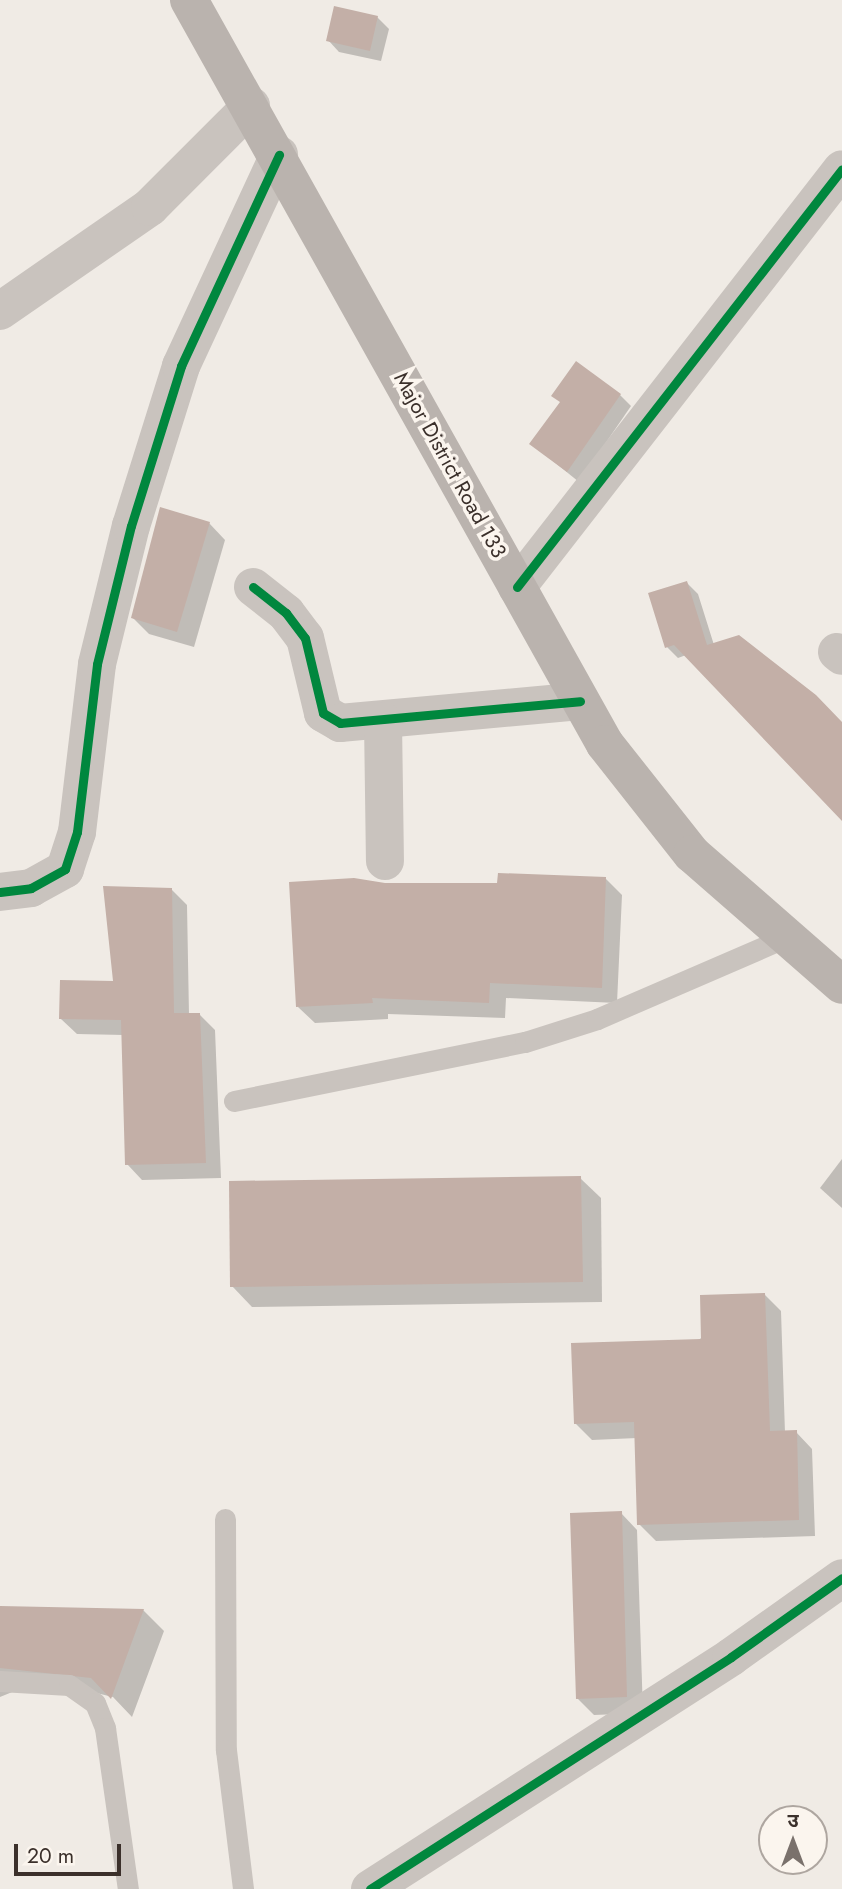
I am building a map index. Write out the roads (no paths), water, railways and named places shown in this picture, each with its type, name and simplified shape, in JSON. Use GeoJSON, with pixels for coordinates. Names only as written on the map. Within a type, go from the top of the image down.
{"type":"FeatureCollection","features":[{"type":"Feature","properties":{"kind":"main road","name":"Major District Road 133"},"geometry":{"type":"LineString","coordinates":[[189,0],[279,155],[580,701],[631,781],[692,854],[842,985]]}},
{"type":"Feature","properties":{"kind":"street"},"geometry":{"type":"LineString","coordinates":[[0,310],[150,207],[251,106]]}},
{"type":"Feature","properties":{"kind":"street"},"geometry":{"type":"LineString","coordinates":[[0,892],[31,888],[65,869],[77,832],[97,664],[131,526],[181,366],[279,155]]}},
{"type":"Feature","properties":{"kind":"street"},"geometry":{"type":"LineString","coordinates":[[517,587],[842,169]]}},
{"type":"Feature","properties":{"kind":"street"},"geometry":{"type":"LineString","coordinates":[[253,587],[286,613],[305,638],[323,713],[340,723],[580,701]]}},
{"type":"Feature","properties":{"kind":"street"},"geometry":{"type":"LineString","coordinates":[[383,721],[385,861]]}},
{"type":"Feature","properties":{"kind":"street"},"geometry":{"type":"LineString","coordinates":[[370,1889],[731,1657],[842,1578]]}},
{"type":"Feature","properties":{"kind":"lane"},"geometry":{"type":"LineString","coordinates":[[234,1101],[525,1042],[597,1019],[785,938]]}},
{"type":"Feature","properties":{"kind":"lane"},"geometry":{"type":"LineString","coordinates":[[225,1519],[226,1750],[243,1889]]}},
{"type":"Feature","properties":{"kind":"lane"},"geometry":{"type":"LineString","coordinates":[[0,1681],[69,1685],[95,1703],[105,1728],[128,1889]]}}]}
